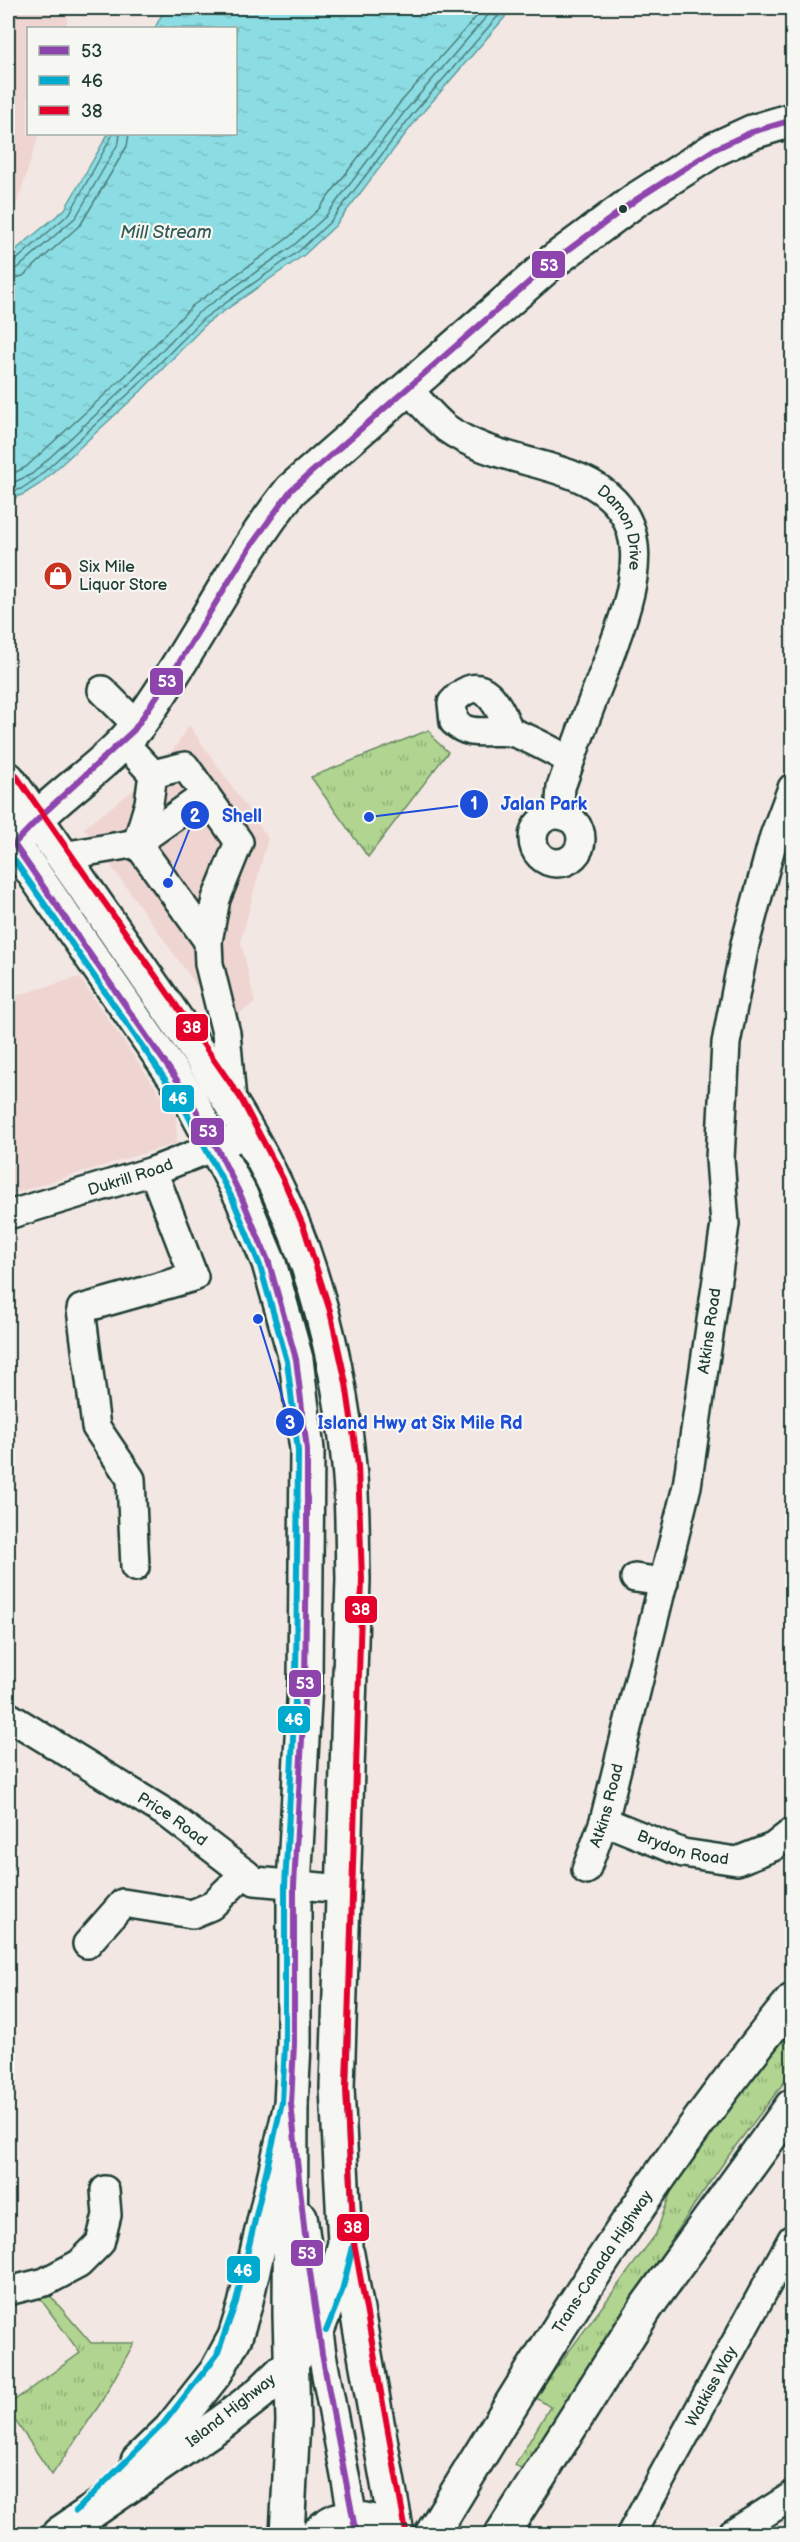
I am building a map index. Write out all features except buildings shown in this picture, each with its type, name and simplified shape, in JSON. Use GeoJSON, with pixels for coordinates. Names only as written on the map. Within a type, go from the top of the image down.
{"type":"FeatureCollection","features":[{"type":"Feature","properties":{"kind":"main road"},"geometry":{"type":"LineString","coordinates":[[11,840],[130,734],[207,620],[264,525],[291,490],[552,262],[637,199],[716,149],[752,132],[792,120]]}},
{"type":"Feature","properties":{"kind":"main road","name":"Island Highway"},"geometry":{"type":"LineString","coordinates":[[8,778],[232,1101],[275,1183],[309,1267],[337,1385],[349,1466],[353,1579],[337,2088],[345,2243],[333,2289],[318,2328],[291,2363],[260,2393],[224,2421],[71,2526]]}},
{"type":"Feature","properties":{"kind":"main road","name":"Island Highway"},"geometry":{"type":"LineString","coordinates":[[11,840],[190,1099],[242,1196],[269,1263],[296,1359],[307,1450],[305,1683],[294,1886],[291,2104],[245,2304],[225,2359],[170,2430],[71,2526]]}},
{"type":"Feature","properties":{"kind":"main road","name":"Trans-Canada Highway"},"geometry":{"type":"LineString","coordinates":[[432,2535],[520,2388],[607,2252],[740,2065],[792,2001]]}},
{"type":"Feature","properties":{"kind":"main road"},"geometry":{"type":"LineString","coordinates":[[286,2535],[289,2516],[293,2421],[291,2104]]}},
{"type":"Feature","properties":{"kind":"main road"},"geometry":{"type":"LineString","coordinates":[[502,2535],[647,2306],[792,2106]]}},
{"type":"Feature","properties":{"kind":"main road"},"geometry":{"type":"LineString","coordinates":[[345,2243],[397,2535]]}},
{"type":"Feature","properties":{"kind":"main road"},"geometry":{"type":"LineString","coordinates":[[317,2535],[330,2521],[354,2526],[374,2522],[381,2535]]}},
{"type":"Feature","properties":{"kind":"street","name":"Damon Drive"},"geometry":{"type":"LineString","coordinates":[[408,389],[445,427],[469,441],[570,474],[593,484],[610,497],[623,514],[632,533],[635,575],[627,608],[561,787],[559,814]]}},
{"type":"Feature","properties":{"kind":"street"},"geometry":{"type":"LineString","coordinates":[[102,690],[153,774],[149,803],[137,843]]}},
{"type":"Feature","properties":{"kind":"street"},"geometry":{"type":"LineString","coordinates":[[510,732],[570,760]]}},
{"type":"Feature","properties":{"kind":"street"},"geometry":{"type":"LineString","coordinates":[[153,774],[185,766],[239,842],[216,899],[208,941],[209,964],[226,1033],[232,1101]]}},
{"type":"Feature","properties":{"kind":"street","name":"Atkins Road"},"geometry":{"type":"LineString","coordinates":[[586,1870],[604,1821],[687,1486],[725,1224],[720,1159],[726,1043],[745,944],[774,836],[792,788]]}},
{"type":"Feature","properties":{"kind":"street"},"geometry":{"type":"LineString","coordinates":[[63,856],[137,843],[212,804]]}},
{"type":"Feature","properties":{"kind":"street"},"geometry":{"type":"LineString","coordinates":[[137,843],[208,941]]}},
{"type":"Feature","properties":{"kind":"street","name":"Dukrill Road"},"geometry":{"type":"LineString","coordinates":[[8,1215],[153,1171],[250,1134]]}},
{"type":"Feature","properties":{"kind":"street"},"geometry":{"type":"LineString","coordinates":[[135,1567],[131,1479],[96,1427],[81,1309],[194,1277],[153,1171]]}},
{"type":"Feature","properties":{"kind":"street"},"geometry":{"type":"LineString","coordinates":[[635,1578],[664,1582]]}},
{"type":"Feature","properties":{"kind":"street","name":"Price Road"},"geometry":{"type":"LineString","coordinates":[[8,1716],[169,1815],[255,1881],[344,1889]]}},
{"type":"Feature","properties":{"kind":"street","name":"Brydon Road"},"geometry":{"type":"LineString","coordinates":[[604,1821],[683,1852],[736,1861],[773,1847],[792,1832]]}},
{"type":"Feature","properties":{"kind":"street"},"geometry":{"type":"LineString","coordinates":[[87,1944],[123,1903],[192,1914],[211,1906],[245,1873]]}},
{"type":"Feature","properties":{"kind":"street"},"geometry":{"type":"LineString","coordinates":[[291,2104],[306,2246],[318,2328],[354,2526]]}},
{"type":"Feature","properties":{"kind":"street"},"geometry":{"type":"LineString","coordinates":[[8,2290],[45,2282],[80,2264],[100,2243],[107,2215],[105,2190]]}},
{"type":"Feature","properties":{"kind":"street","name":"Watkiss Way"},"geometry":{"type":"LineString","coordinates":[[631,2535],[792,2239]]}},
{"type":"Feature","properties":{"kind":"street"},"geometry":{"type":"LineString","coordinates":[[732,2535],[792,2496]]}},
{"type":"Feature","properties":{"kind":"shaded area"},"geometry":{"type":"Polygon","coordinates":[[[8,8],[70,8],[66,27],[27,27],[27,135],[39,135],[11,223],[8,223],[8,8]]]}},
{"type":"Feature","properties":{"kind":"shaded area"},"geometry":{"type":"Polygon","coordinates":[[[189,725],[268,838],[241,941],[255,1003],[224,1024],[84,828],[144,782],[176,746],[189,725]]]}},
{"type":"Feature","properties":{"kind":"shaded area"},"geometry":{"type":"Polygon","coordinates":[[[79,977],[176,1117],[177,1143],[8,1195],[8,998],[79,977]]]}},
{"type":"Feature","properties":{"kind":"green space"},"geometry":{"type":"Polygon","coordinates":[[[429,730],[435,740],[448,752],[368,857],[311,777],[429,730]]]}},
{"type":"Feature","properties":{"kind":"green space"},"geometry":{"type":"Polygon","coordinates":[[[792,2026],[792,2072],[694,2205],[523,2471],[515,2465],[550,2407],[535,2397],[656,2234],[672,2188],[700,2145],[792,2026]]]}},
{"type":"Feature","properties":{"kind":"green space"},"geometry":{"type":"Polygon","coordinates":[[[47,2292],[91,2343],[134,2343],[100,2404],[52,2475],[8,2410],[8,2405],[80,2353],[39,2297],[47,2292]]]}},
{"type":"Feature","properties":{"kind":"water","name":"Mill Stream"},"geometry":{"type":"Polygon","coordinates":[[[165,8],[508,8],[505,17],[417,119],[335,226],[304,255],[207,323],[140,392],[40,484],[8,500],[8,260],[18,248],[65,209],[107,135],[237,135],[237,27],[156,27],[165,8]]]}},
{"type":"Feature","properties":{"kind":"transit line","name":"53"},"geometry":{"type":"LineString","coordinates":[[356,2534],[322,2354],[306,2245],[291,2104],[294,2044],[294,1886],[305,1683],[307,1538],[307,1450],[296,1359],[269,1263],[241,1196],[217,1148],[190,1099],[14,844],[44,813],[134,730],[177,666],[250,547],[291,490],[552,262],[637,199],[715,149],[752,132],[792,120]]}},
{"type":"Feature","properties":{"kind":"transit line","name":"38"},"geometry":{"type":"LineString","coordinates":[[15,774],[240,1097],[283,1179],[304,1228],[330,1311],[346,1383],[358,1466],[362,1579],[346,2088],[354,2242],[406,2532]]}},
{"type":"Feature","properties":{"kind":"transit line","name":"46"},"geometry":{"type":"LineString","coordinates":[[8,851],[182,1104],[233,1200],[260,1266],[287,1361],[298,1451],[296,1683],[285,1886],[285,2044],[282,2103],[236,2302],[217,2355],[163,2424],[76,2511]]}},
{"type":"Feature","properties":{"kind":"transit line","name":"46"},"geometry":{"type":"LineString","coordinates":[[326,2331],[342,2291],[354,2243],[346,2088],[348,2026]]}},
{"type":"Feature","properties":{"kind":"place","name":"Six Mile Liquor Store"},"geometry":{"type":"Point","coordinates":[58,576]}},
{"type":"Feature","properties":{"kind":"place","name":"Jalan Park"},"geometry":{"type":"Point","coordinates":[369,817]}},
{"type":"Feature","properties":{"kind":"place","name":"Shell"},"geometry":{"type":"Point","coordinates":[168,883]}},
{"type":"Feature","properties":{"kind":"place","name":"Island Hwy at Six Mile Rd"},"geometry":{"type":"Point","coordinates":[258,1319]}}]}
